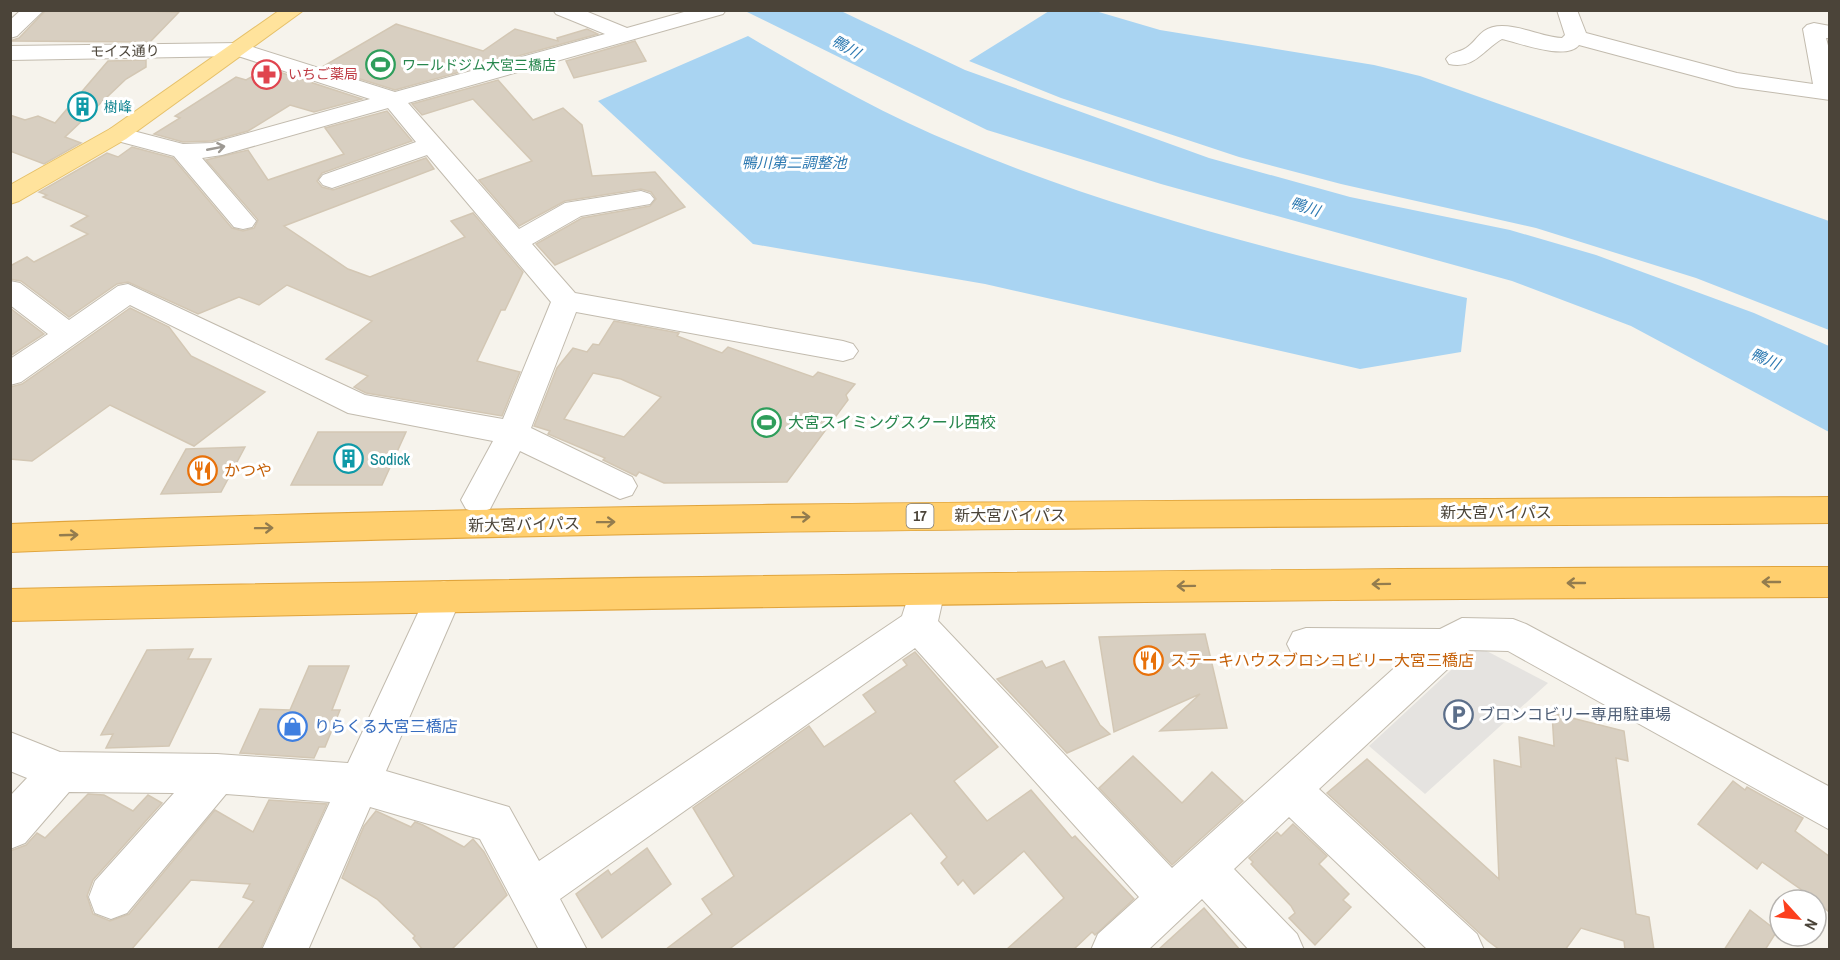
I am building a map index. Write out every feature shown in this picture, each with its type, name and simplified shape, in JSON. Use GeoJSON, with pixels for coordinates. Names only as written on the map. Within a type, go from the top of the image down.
{"type":"FeatureCollection","features":[{"type":"Feature","properties":{"kind":"highway","name":"新大宮バイパス"},"geometry":{"type":"LineString","coordinates":[[10,538],[255,528],[834,517],[1830,510]]}},
{"type":"Feature","properties":{"kind":"highway"},"geometry":{"type":"LineString","coordinates":[[10,605],[444,596],[923,607],[1436,583],[1830,582]]}},
{"type":"Feature","properties":{"kind":"main road"},"geometry":{"type":"LineString","coordinates":[[10,196],[118,134],[294,10]]}},
{"type":"Feature","properties":{"kind":"street"},"geometry":{"type":"LineString","coordinates":[[10,32],[34,10]]}},
{"type":"Feature","properties":{"kind":"street"},"geometry":{"type":"LineString","coordinates":[[563,10],[628,36]]}},
{"type":"Feature","properties":{"kind":"street"},"geometry":{"type":"LineString","coordinates":[[1567,10],[1575,37]]}},
{"type":"Feature","properties":{"kind":"street"},"geometry":{"type":"LineString","coordinates":[[118,134],[183,151],[213,150],[715,11]]}},
{"type":"Feature","properties":{"kind":"street"},"geometry":{"type":"LineString","coordinates":[[1575,37],[1736,80],[1828,92],[1814,29],[1830,32]]}},
{"type":"Feature","properties":{"kind":"street"},"geometry":{"type":"LineString","coordinates":[[1457,60],[1474,53],[1492,35],[1502,32],[1558,46],[1568,45],[1575,37]]}},
{"type":"Feature","properties":{"kind":"street","name":"モイス通り"},"geometry":{"type":"LineString","coordinates":[[10,53],[240,49],[392,99]]}},
{"type":"Feature","properties":{"kind":"street"},"geometry":{"type":"LineString","coordinates":[[392,99],[566,301],[843,351]]}},
{"type":"Feature","properties":{"kind":"street"},"geometry":{"type":"LineString","coordinates":[[332,180],[432,145]]}},
{"type":"Feature","properties":{"kind":"street"},"geometry":{"type":"LineString","coordinates":[[183,151],[243,221]]}},
{"type":"Feature","properties":{"kind":"street"},"geometry":{"type":"LineString","coordinates":[[515,242],[574,208],[640,199]]}},
{"type":"Feature","properties":{"kind":"street"},"geometry":{"type":"LineString","coordinates":[[10,290],[68,334]]}},
{"type":"Feature","properties":{"kind":"street"},"geometry":{"type":"LineString","coordinates":[[10,374],[128,293],[359,405],[513,433],[620,486]]}},
{"type":"Feature","properties":{"kind":"street"},"geometry":{"type":"LineString","coordinates":[[478,500],[513,433],[566,301]]}},
{"type":"Feature","properties":{"kind":"street"},"geometry":{"type":"LineString","coordinates":[[285,950],[444,596]]}},
{"type":"Feature","properties":{"kind":"street"},"geometry":{"type":"LineString","coordinates":[[534,891],[923,607],[1170,898]]}},
{"type":"Feature","properties":{"kind":"street"},"geometry":{"type":"LineString","coordinates":[[1114,950],[1288,788],[1446,645],[1462,634],[1513,635],[1830,810]]}},
{"type":"Feature","properties":{"kind":"street"},"geometry":{"type":"LineString","coordinates":[[1306,644],[1446,645]]}},
{"type":"Feature","properties":{"kind":"street"},"geometry":{"type":"LineString","coordinates":[[10,751],[60,772],[217,774],[361,784],[494,822],[534,891],[564,950]]}},
{"type":"Feature","properties":{"kind":"street"},"geometry":{"type":"LineString","coordinates":[[10,828],[60,772]]}},
{"type":"Feature","properties":{"kind":"street"},"geometry":{"type":"LineString","coordinates":[[111,897],[217,774]]}},
{"type":"Feature","properties":{"kind":"street"},"geometry":{"type":"LineString","coordinates":[[1288,788],[1461,950]]}},
{"type":"Feature","properties":{"kind":"street"},"geometry":{"type":"LineString","coordinates":[[1202,867],[1281,950]]}},
{"type":"Feature","properties":{"kind":"shaded area","name":"ブロンコビリー専用駐車場"},"geometry":{"type":"Polygon","coordinates":[[[1477,646],[1548,683],[1425,794],[1369,746],[1477,646]]]}},
{"type":"Feature","properties":{"kind":"water"},"geometry":{"type":"Polygon","coordinates":[[[1092,10],[1160,30],[1374,65],[1420,76],[1829,221],[1829,330],[1696,278],[1536,228],[1341,184],[1239,157],[1061,98],[969,61],[1049,11],[1092,10]]]}},
{"type":"Feature","properties":{"kind":"water","name":"鴨川"},"geometry":{"type":"Polygon","coordinates":[[[745,11],[841,11],[965,70],[1209,158],[1350,197],[1510,230],[1596,255],[1754,313],[1829,346],[1829,432],[1631,326],[1512,281],[1161,184],[987,130],[745,11]]]}},
{"type":"Feature","properties":{"kind":"water","name":"鴨川第二調整池"},"geometry":{"type":"Polygon","coordinates":[[[748,36],[877,108],[1020,170],[1082,192],[1209,231],[1467,298],[1461,352],[1360,369],[985,284],[753,244],[598,101],[748,36]]]}},
{"type":"Feature","properties":{"kind":"building"},"geometry":{"type":"Polygon","coordinates":[[[46,10],[179,12],[150,42],[10,41],[19,38],[46,10]]]}},
{"type":"Feature","properties":{"kind":"building"},"geometry":{"type":"Polygon","coordinates":[[[396,24],[483,51],[515,29],[558,41],[557,38],[587,29],[598,34],[395,90],[322,67],[396,24]]]}},
{"type":"Feature","properties":{"kind":"building"},"geometry":{"type":"Polygon","coordinates":[[[635,41],[646,61],[574,78],[566,61],[635,41]]]}},
{"type":"Feature","properties":{"kind":"building"},"geometry":{"type":"Polygon","coordinates":[[[146,60],[146,67],[126,79],[65,137],[81,143],[44,164],[10,151],[10,115],[25,120],[38,116],[55,123],[108,61],[146,60]]]}},
{"type":"Feature","properties":{"kind":"building"},"geometry":{"type":"Polygon","coordinates":[[[267,68],[362,99],[314,112],[290,105],[248,131],[212,141],[183,142],[154,134],[180,118],[175,116],[236,77],[246,80],[267,68]]]}},
{"type":"Feature","properties":{"kind":"building"},"geometry":{"type":"Polygon","coordinates":[[[498,80],[533,120],[563,108],[582,125],[592,176],[655,172],[685,207],[555,265],[536,244],[582,218],[650,206],[656,199],[651,192],[641,189],[565,201],[519,226],[479,180],[532,161],[473,99],[422,115],[412,104],[498,80]]]}},
{"type":"Feature","properties":{"kind":"building"},"geometry":{"type":"Polygon","coordinates":[[[387,111],[412,141],[322,173],[317,181],[322,187],[333,190],[426,158],[434,169],[284,226],[348,269],[370,277],[465,237],[451,221],[473,213],[523,272],[505,310],[501,310],[477,361],[520,372],[502,416],[366,393],[354,387],[368,376],[326,359],[372,321],[287,285],[259,305],[239,297],[198,314],[128,282],[117,284],[69,317],[21,281],[10,279],[10,266],[27,257],[34,262],[88,234],[71,226],[88,216],[43,197],[47,195],[39,192],[107,153],[118,157],[132,147],[173,158],[232,228],[243,231],[254,228],[258,220],[206,160],[248,150],[268,180],[344,154],[325,128],[387,111]]]}},
{"type":"Feature","properties":{"kind":"building"},"geometry":{"type":"Polygon","coordinates":[[[10,308],[44,334],[10,356],[10,308]]]}},
{"type":"Feature","properties":{"kind":"building"},"geometry":{"type":"Polygon","coordinates":[[[130,308],[169,327],[191,356],[265,392],[194,446],[110,405],[32,461],[10,459],[10,387],[22,384],[130,308]]]}},
{"type":"Feature","properties":{"kind":"building"},"geometry":{"type":"Polygon","coordinates":[[[614,321],[679,333],[677,336],[722,353],[728,347],[813,377],[818,372],[855,384],[846,395],[848,400],[787,482],[664,483],[639,472],[636,476],[603,460],[605,458],[548,434],[550,431],[534,426],[557,368],[573,348],[587,352],[593,344],[599,345],[614,321]],[[593,373],[564,419],[624,437],[661,397],[621,379],[593,373]]]}},
{"type":"Feature","properties":{"kind":"building","name":"Sodick"},"geometry":{"type":"Polygon","coordinates":[[[318,432],[406,432],[382,485],[291,485],[318,432]]]}},
{"type":"Feature","properties":{"kind":"building","name":"かつや"},"geometry":{"type":"Polygon","coordinates":[[[245,447],[221,492],[161,494],[186,449],[245,447]]]}},
{"type":"Feature","properties":{"kind":"building"},"geometry":{"type":"Polygon","coordinates":[[[1205,634],[1227,728],[1160,731],[1200,694],[1114,732],[1099,637],[1205,634]]]}},
{"type":"Feature","properties":{"kind":"building"},"geometry":{"type":"Polygon","coordinates":[[[193,649],[188,659],[211,659],[169,746],[106,748],[113,734],[101,735],[147,650],[193,649]]]}},
{"type":"Feature","properties":{"kind":"building"},"geometry":{"type":"Polygon","coordinates":[[[915,652],[998,747],[954,781],[987,821],[1031,790],[1072,838],[1075,836],[1134,899],[1095,935],[1092,932],[1073,950],[1006,950],[1064,898],[1024,851],[974,894],[963,880],[958,885],[941,863],[947,857],[911,813],[728,950],[665,950],[712,914],[702,899],[734,876],[693,808],[809,726],[824,747],[876,712],[863,695],[907,665],[903,660],[915,652]]]}},
{"type":"Feature","properties":{"kind":"building"},"geometry":{"type":"Polygon","coordinates":[[[1042,661],[1046,668],[1064,661],[1100,725],[1110,734],[1067,753],[997,679],[1042,661]]]}},
{"type":"Feature","properties":{"kind":"building","name":"りらくる大宮三橋店"},"geometry":{"type":"Polygon","coordinates":[[[309,666],[349,666],[332,710],[340,710],[325,747],[319,747],[314,758],[240,753],[260,709],[290,710],[309,666]]]}},
{"type":"Feature","properties":{"kind":"building"},"geometry":{"type":"Polygon","coordinates":[[[1552,713],[1624,731],[1628,761],[1616,758],[1636,914],[1649,917],[1654,950],[1625,950],[1624,941],[1581,928],[1565,950],[1500,950],[1327,793],[1367,759],[1499,879],[1494,760],[1521,767],[1519,737],[1554,746],[1552,713]]]}},
{"type":"Feature","properties":{"kind":"building"},"geometry":{"type":"Polygon","coordinates":[[[1133,756],[1182,803],[1212,772],[1243,801],[1172,865],[1099,788],[1133,756]]]}},
{"type":"Feature","properties":{"kind":"building"},"geometry":{"type":"Polygon","coordinates":[[[1733,781],[1745,790],[1747,787],[1803,818],[1795,831],[1830,857],[1830,913],[1828,911],[1828,888],[1799,888],[1762,862],[1757,869],[1698,824],[1733,781]]]}},
{"type":"Feature","properties":{"kind":"building"},"geometry":{"type":"Polygon","coordinates":[[[88,794],[104,795],[133,811],[148,795],[162,803],[93,880],[87,896],[93,914],[110,921],[129,914],[215,810],[253,832],[269,800],[327,804],[260,950],[217,950],[254,901],[243,897],[250,884],[191,880],[131,950],[10,950],[10,851],[26,845],[37,833],[45,838],[88,794]]]}},
{"type":"Feature","properties":{"kind":"building"},"geometry":{"type":"Polygon","coordinates":[[[376,811],[411,827],[415,822],[423,825],[464,847],[473,839],[484,852],[507,895],[451,950],[423,950],[413,938],[415,936],[377,899],[342,878],[364,826],[376,811]]]}},
{"type":"Feature","properties":{"kind":"building"},"geometry":{"type":"Polygon","coordinates":[[[1293,824],[1327,856],[1319,864],[1349,894],[1343,900],[1351,907],[1315,945],[1289,918],[1295,913],[1291,906],[1251,864],[1253,862],[1249,858],[1277,832],[1281,836],[1293,824]]]}},
{"type":"Feature","properties":{"kind":"building"},"geometry":{"type":"Polygon","coordinates":[[[647,848],[671,884],[602,938],[576,894],[608,870],[611,875],[647,848]]]}},
{"type":"Feature","properties":{"kind":"building"},"geometry":{"type":"Polygon","coordinates":[[[1204,908],[1240,950],[1158,950],[1204,908]]]}},
{"type":"Feature","properties":{"kind":"building"},"geometry":{"type":"Polygon","coordinates":[[[1750,910],[1768,924],[1768,945],[1765,950],[1724,950],[1750,910]]]}},
{"type":"Feature","properties":{"kind":"place","name":"ワールドジム大宮三橋店"},"geometry":{"type":"Point","coordinates":[381,65]}},
{"type":"Feature","properties":{"kind":"place","name":"いちご薬局"},"geometry":{"type":"Point","coordinates":[267,74]}},
{"type":"Feature","properties":{"kind":"place","name":"樹峰"},"geometry":{"type":"Point","coordinates":[83,107]}},
{"type":"Feature","properties":{"kind":"place","name":"大宮スイミングスクール西校"},"geometry":{"type":"Point","coordinates":[767,422]}},
{"type":"Feature","properties":{"kind":"place","name":"Sodick"},"geometry":{"type":"Point","coordinates":[349,459]}},
{"type":"Feature","properties":{"kind":"place","name":"かつや"},"geometry":{"type":"Point","coordinates":[203,470]}},
{"type":"Feature","properties":{"kind":"place","name":"ステーキハウスブロンコビリー大宮三橋店"},"geometry":{"type":"Point","coordinates":[1149,660]}},
{"type":"Feature","properties":{"kind":"place","name":"ブロンコビリー専用駐車場"},"geometry":{"type":"Point","coordinates":[1458,714]}},
{"type":"Feature","properties":{"kind":"place","name":"りらくる大宮三橋店"},"geometry":{"type":"Point","coordinates":[293,726]}}]}
